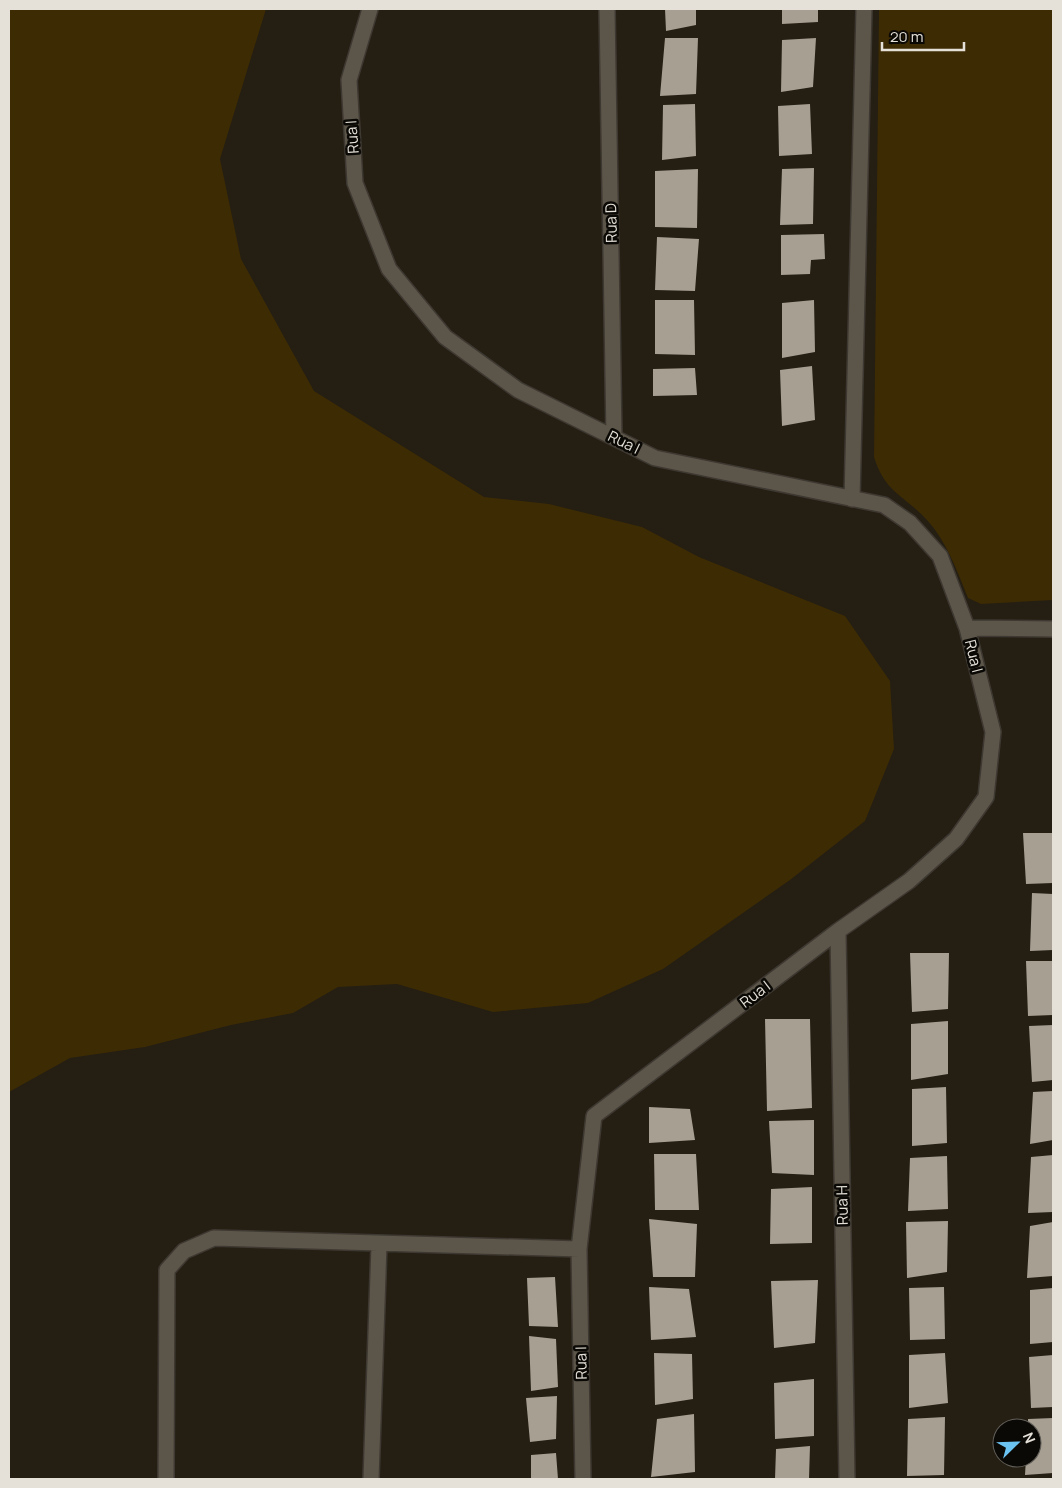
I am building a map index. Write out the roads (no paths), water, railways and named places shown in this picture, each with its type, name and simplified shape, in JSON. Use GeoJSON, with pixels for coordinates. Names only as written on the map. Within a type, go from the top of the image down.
{"type":"FeatureCollection","features":[{"type":"Feature","properties":{"kind":"street","name":"Rua I"},"geometry":{"type":"LineString","coordinates":[[370,9],[349,80],[355,184],[389,269],[445,337],[518,390],[655,458],[884,505],[910,523],[940,556],[967,628],[993,732],[986,797],[949,845],[909,881],[838,931],[594,1116],[579,1249],[583,1479]]}},
{"type":"Feature","properties":{"kind":"street","name":"Rua D"},"geometry":{"type":"LineString","coordinates":[[607,9],[614,437]]}},
{"type":"Feature","properties":{"kind":"street"},"geometry":{"type":"LineString","coordinates":[[852,499],[864,9]]}},
{"type":"Feature","properties":{"kind":"street"},"geometry":{"type":"LineString","coordinates":[[967,628],[1053,629]]}},
{"type":"Feature","properties":{"kind":"street","name":"Rua H"},"geometry":{"type":"LineString","coordinates":[[838,931],[847,1479]]}},
{"type":"Feature","properties":{"kind":"street"},"geometry":{"type":"LineString","coordinates":[[166,1479],[167,1270],[184,1251],[214,1238],[579,1249]]}},
{"type":"Feature","properties":{"kind":"street"},"geometry":{"type":"LineString","coordinates":[[371,1479],[379,1244]]}}]}
